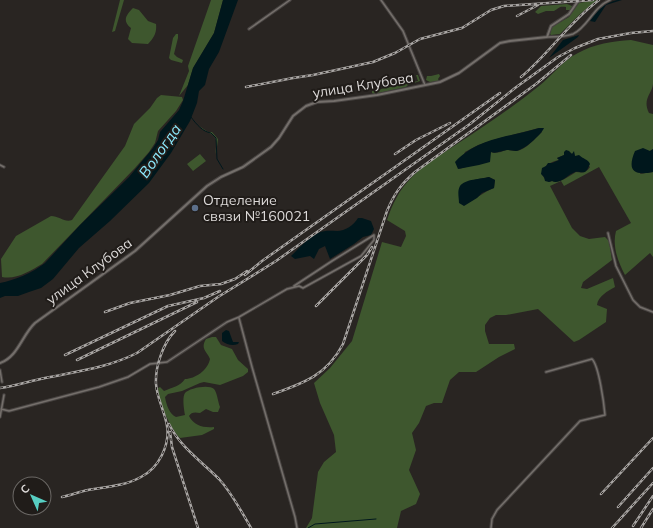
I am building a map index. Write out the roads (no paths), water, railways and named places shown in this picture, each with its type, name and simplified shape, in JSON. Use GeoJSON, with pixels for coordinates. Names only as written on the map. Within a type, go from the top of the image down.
{"type":"FeatureCollection","features":[{"type":"Feature","properties":{"kind":"main road"},"geometry":{"type":"LineString","coordinates":[[547,37],[551,26],[569,14],[578,1],[581,0]]}},
{"type":"Feature","properties":{"kind":"main road","name":"улица Клубова"},"geometry":{"type":"LineString","coordinates":[[0,363],[7,360],[14,352],[35,323],[135,251],[219,177],[243,167],[271,147],[293,116],[301,109],[314,102],[371,96],[439,83],[453,77],[500,43],[547,37]]}},
{"type":"Feature","properties":{"kind":"street"},"geometry":{"type":"LineString","coordinates":[[249,29],[290,0]]}},
{"type":"Feature","properties":{"kind":"street"},"geometry":{"type":"LineString","coordinates":[[381,0],[403,31],[425,85]]}},
{"type":"Feature","properties":{"kind":"street","name":"улица Клубова"},"geometry":{"type":"LineString","coordinates":[[547,37],[568,35],[577,32],[598,8],[610,0]]}},
{"type":"Feature","properties":{"kind":"street"},"geometry":{"type":"LineString","coordinates":[[608,233],[616,266],[633,300],[640,307],[653,312]]}},
{"type":"Feature","properties":{"kind":"street"},"geometry":{"type":"LineString","coordinates":[[2,409],[9,411],[99,387],[128,377],[150,364],[167,362],[227,322],[239,318],[294,286],[374,235],[374,240],[361,256],[303,288],[294,286]]}},
{"type":"Feature","properties":{"kind":"street"},"geometry":{"type":"LineString","coordinates":[[239,318],[296,517],[297,528]]}},
{"type":"Feature","properties":{"kind":"street"},"geometry":{"type":"LineString","coordinates":[[491,528],[492,519],[497,510],[580,420],[605,415],[599,380],[592,358],[546,372]]}},
{"type":"Feature","properties":{"kind":"street"},"geometry":{"type":"LineString","coordinates":[[0,370],[2,382]]}},
{"type":"Feature","properties":{"kind":"street"},"geometry":{"type":"LineString","coordinates":[[0,417],[4,395]]}},
{"type":"Feature","properties":{"kind":"water","name":"Вологда"},"geometry":{"type":"Polygon","coordinates":[[[223,0],[238,0],[219,52],[209,69],[205,85],[199,91],[197,103],[190,121],[171,153],[149,183],[110,221],[79,248],[53,279],[41,288],[18,296],[5,296],[0,298],[0,283],[23,276],[45,263],[80,225],[129,177],[153,148],[158,140],[160,132],[179,110],[193,68],[214,33],[223,0]]]}},
{"type":"Feature","properties":{"kind":"water"},"geometry":{"type":"Polygon","coordinates":[[[622,0],[606,5],[595,22],[590,21],[594,14],[601,8],[609,3],[622,0]]]}},
{"type":"Feature","properties":{"kind":"water"},"geometry":{"type":"Polygon","coordinates":[[[579,35],[578,37],[549,58],[563,40],[579,35]]]}},
{"type":"Feature","properties":{"kind":"water"},"geometry":{"type":"Polygon","coordinates":[[[544,128],[532,142],[523,148],[516,151],[507,150],[495,153],[491,152],[490,162],[458,169],[455,162],[474,148],[494,139],[544,128]]]}},
{"type":"Feature","properties":{"kind":"water"},"geometry":{"type":"Polygon","coordinates":[[[643,148],[650,151],[653,149],[653,172],[636,172],[632,167],[635,151],[643,148]]]}},
{"type":"Feature","properties":{"kind":"water"},"geometry":{"type":"Polygon","coordinates":[[[566,150],[572,154],[574,151],[575,156],[579,155],[588,161],[590,164],[587,170],[585,172],[572,173],[558,182],[545,181],[541,174],[542,168],[548,163],[559,160],[557,158],[564,155],[566,150]]]}},
{"type":"Feature","properties":{"kind":"water"},"geometry":{"type":"Polygon","coordinates":[[[489,177],[495,180],[494,188],[482,193],[464,206],[459,203],[458,194],[462,184],[489,177]]]}},
{"type":"Feature","properties":{"kind":"water"},"geometry":{"type":"Polygon","coordinates":[[[358,218],[371,221],[374,229],[371,235],[363,237],[330,259],[325,246],[319,249],[314,259],[310,256],[295,259],[291,256],[314,235],[323,231],[337,231],[346,229],[358,218]]]}},
{"type":"Feature","properties":{"kind":"water"},"geometry":{"type":"Polygon","coordinates":[[[226,330],[229,331],[233,342],[239,342],[238,344],[230,345],[222,341],[222,333],[226,330]]]}},
{"type":"Feature","properties":{"kind":"waterway"},"geometry":{"type":"LineString","coordinates":[[191,117],[200,127],[211,133],[216,138],[217,159],[223,169]]}},
{"type":"Feature","properties":{"kind":"waterway"},"geometry":{"type":"LineString","coordinates":[[308,528],[315,524],[376,519]]}},
{"type":"Feature","properties":{"kind":"railway"},"geometry":{"type":"LineString","coordinates":[[246,87],[373,62],[395,53],[420,39],[462,28],[491,10],[504,6],[593,0]]}},
{"type":"Feature","properties":{"kind":"railway"},"geometry":{"type":"LineString","coordinates":[[521,77],[578,18],[599,0]]}},
{"type":"Feature","properties":{"kind":"railway"},"geometry":{"type":"LineString","coordinates":[[517,16],[538,5]]}},
{"type":"Feature","properties":{"kind":"railway"},"geometry":{"type":"LineString","coordinates":[[0,388],[104,366],[137,353],[218,297],[276,261],[470,124],[515,88],[558,57],[575,48],[598,39],[653,31]]}},
{"type":"Feature","properties":{"kind":"railway"},"geometry":{"type":"LineString","coordinates":[[273,394],[305,382],[322,371],[337,355],[343,344],[387,211],[392,199],[402,185],[415,172],[536,84],[571,55]]}},
{"type":"Feature","properties":{"kind":"railway"},"geometry":{"type":"LineString","coordinates":[[245,275],[262,261],[500,93]]}},
{"type":"Feature","properties":{"kind":"railway"},"geometry":{"type":"LineString","coordinates":[[395,154],[416,140],[450,123]]}},
{"type":"Feature","properties":{"kind":"railway"},"geometry":{"type":"LineString","coordinates":[[316,306],[367,255],[372,247]]}},
{"type":"Feature","properties":{"kind":"railway"},"geometry":{"type":"LineString","coordinates":[[105,312],[130,303],[170,295],[200,286],[221,284],[235,279],[247,271]]}},
{"type":"Feature","properties":{"kind":"railway"},"geometry":{"type":"LineString","coordinates":[[65,355],[168,306],[204,298],[220,291]]}},
{"type":"Feature","properties":{"kind":"railway"},"geometry":{"type":"LineString","coordinates":[[77,360],[197,302]]}},
{"type":"Feature","properties":{"kind":"railway"},"geometry":{"type":"LineString","coordinates":[[62,497],[88,490],[115,486],[135,480],[147,473],[158,462],[167,441],[167,426],[159,400],[156,377],[158,363],[163,349],[175,331]]}},
{"type":"Feature","properties":{"kind":"railway"},"geometry":{"type":"LineString","coordinates":[[169,424],[185,447],[224,484],[251,528]]}},
{"type":"Feature","properties":{"kind":"railway"},"geometry":{"type":"LineString","coordinates":[[170,432],[172,447],[198,528]]}},
{"type":"Feature","properties":{"kind":"railway"},"geometry":{"type":"LineString","coordinates":[[601,494],[653,438]]}},
{"type":"Feature","properties":{"kind":"railway"},"geometry":{"type":"LineString","coordinates":[[618,507],[653,468]]}},
{"type":"Feature","properties":{"kind":"railway"},"geometry":{"type":"LineString","coordinates":[[612,528],[653,483]]}},
{"type":"Feature","properties":{"kind":"railway"},"geometry":{"type":"LineString","coordinates":[[633,526],[653,496]]}},
{"type":"Feature","properties":{"kind":"railway"},"geometry":{"type":"LineString","coordinates":[[641,528],[653,509]]}},
{"type":"Feature","properties":{"kind":"place","name":"Отделение связи №160021"},"geometry":{"type":"Point","coordinates":[195,208]}}]}
